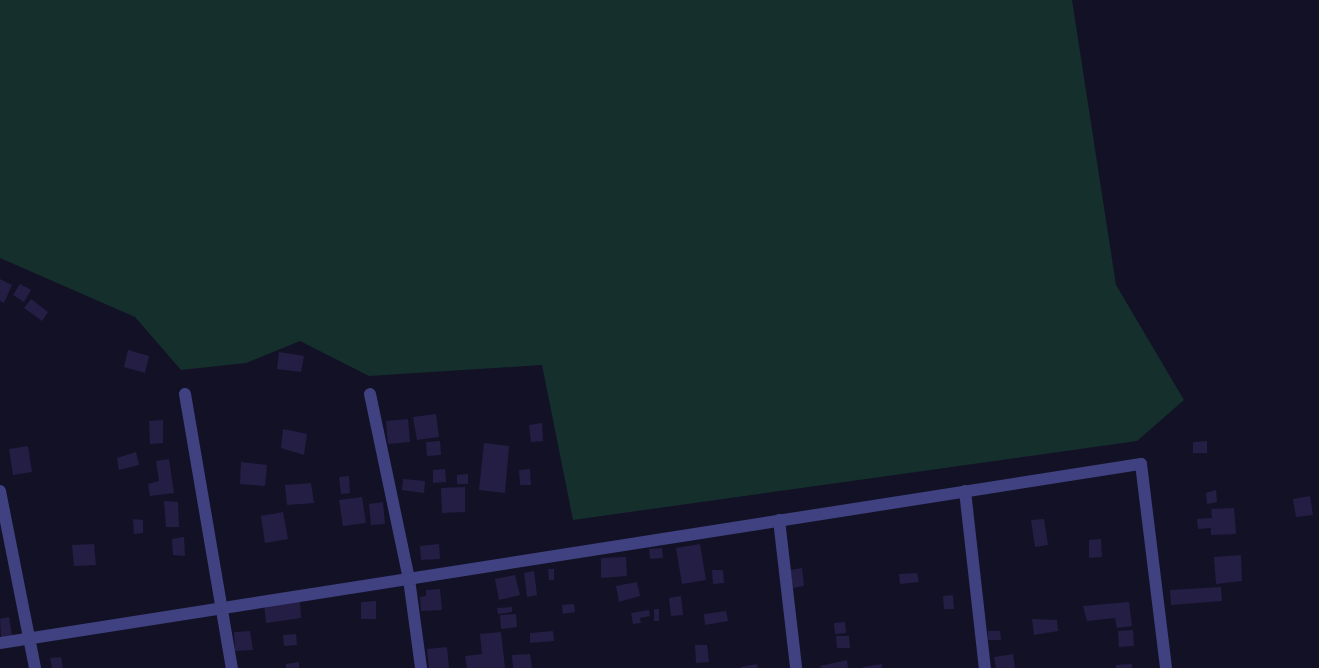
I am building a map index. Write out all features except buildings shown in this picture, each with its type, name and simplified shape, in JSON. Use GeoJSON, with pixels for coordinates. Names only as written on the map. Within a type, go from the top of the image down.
{"type":"FeatureCollection","features":[{"type":"Feature","properties":{"kind":"street"},"geometry":{"type":"LineString","coordinates":[[185,394],[224,608],[232,668]]}},
{"type":"Feature","properties":{"kind":"street"},"geometry":{"type":"LineString","coordinates":[[370,394],[409,579],[421,668]]}},
{"type":"Feature","properties":{"kind":"street"},"geometry":{"type":"LineString","coordinates":[[0,643],[1140,464],[1166,668]]}},
{"type":"Feature","properties":{"kind":"street"},"geometry":{"type":"LineString","coordinates":[[0,491],[35,668]]}},
{"type":"Feature","properties":{"kind":"street"},"geometry":{"type":"LineString","coordinates":[[966,491],[985,668]]}},
{"type":"Feature","properties":{"kind":"street"},"geometry":{"type":"LineString","coordinates":[[779,520],[796,668]]}},
{"type":"Feature","properties":{"kind":"green space"},"geometry":{"type":"Polygon","coordinates":[[[0,0],[1072,0],[1116,285],[1184,400],[1137,441],[573,520],[542,365],[369,376],[300,341],[246,363],[181,370],[135,317],[0,258],[0,0]]]}}]}
